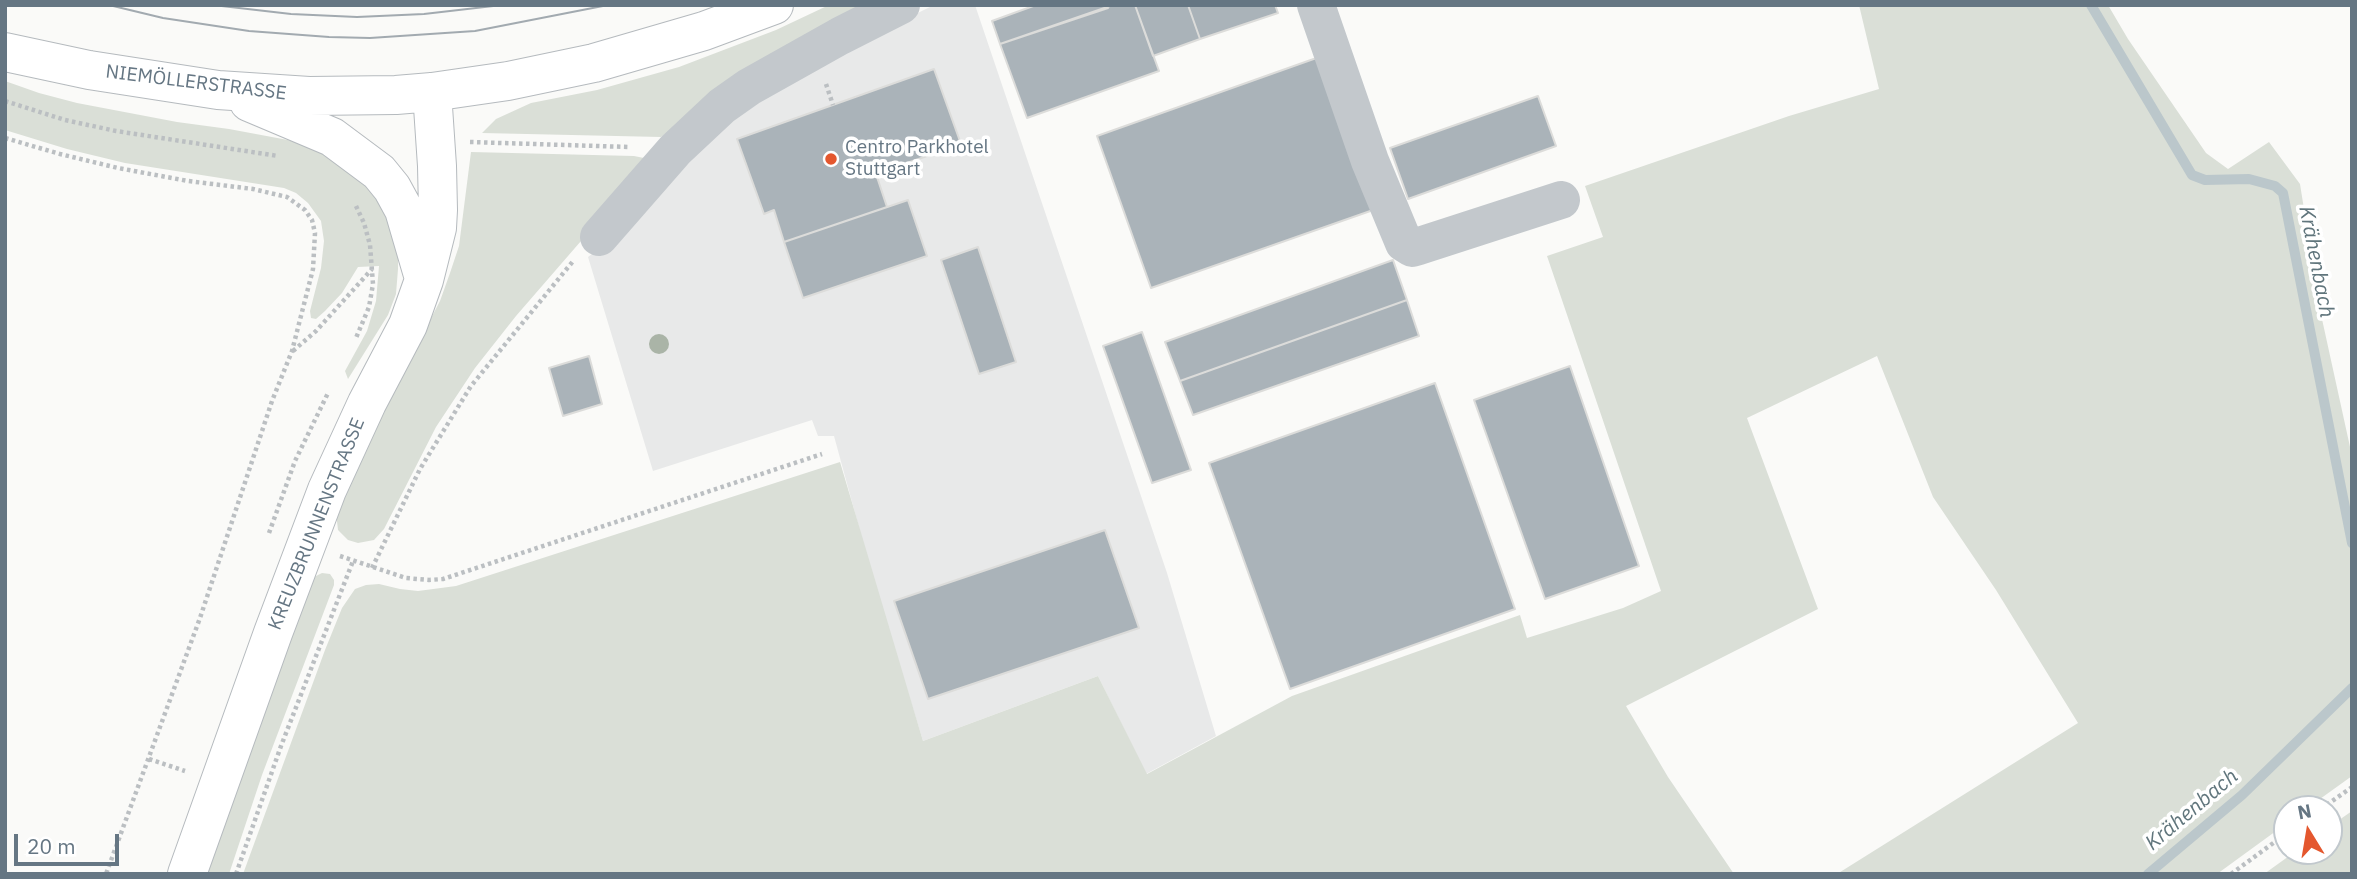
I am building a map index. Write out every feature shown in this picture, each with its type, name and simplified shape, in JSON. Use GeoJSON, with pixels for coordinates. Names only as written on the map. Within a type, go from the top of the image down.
{"type":"FeatureCollection","features":[{"type":"Feature","properties":{"kind":"main road","name":"NIEMÖLLERSTRASSE"},"geometry":{"type":"LineString","coordinates":[[5,52],[89,70],[218,90],[335,96],[432,92],[508,80],[620,57],[704,31],[774,5]]}},
{"type":"Feature","properties":{"kind":"main road"},"geometry":{"type":"LineString","coordinates":[[218,90],[322,132],[379,172],[404,210],[424,280]]}},
{"type":"Feature","properties":{"kind":"main road","name":"KREUZBRUNNENSTRASSE"},"geometry":{"type":"LineString","coordinates":[[187,874],[327,490],[408,325],[424,280],[437,228],[438,191],[432,92]]}},
{"type":"Feature","properties":{"kind":"lane"},"geometry":{"type":"LineString","coordinates":[[599,237],[675,150],[722,106],[749,87],[901,5]]}},
{"type":"Feature","properties":{"kind":"lane"},"geometry":{"type":"LineString","coordinates":[[1316,5],[1379,185],[1404,243],[1409,247],[1562,200]]}},
{"type":"Feature","properties":{"kind":"path"},"geometry":{"type":"LineString","coordinates":[[5,101],[65,120],[116,131],[182,143],[250,151],[290,160]]}},
{"type":"Feature","properties":{"kind":"path"},"geometry":{"type":"LineString","coordinates":[[5,138],[118,168],[277,194],[295,200],[312,220],[315,242],[310,283],[292,351],[272,401],[200,618],[106,874]]}},
{"type":"Feature","properties":{"kind":"path"},"geometry":{"type":"LineString","coordinates":[[436,142],[675,150]]}},
{"type":"Feature","properties":{"kind":"path"},"geometry":{"type":"LineString","coordinates":[[372,568],[420,469],[471,386],[557,279],[599,237]]}},
{"type":"Feature","properties":{"kind":"path"},"geometry":{"type":"LineString","coordinates":[[292,351],[316,331],[373,268]]}},
{"type":"Feature","properties":{"kind":"path"},"geometry":{"type":"LineString","coordinates":[[236,874],[281,746],[353,561],[414,579],[443,579],[822,454]]}},
{"type":"Feature","properties":{"kind":"path"},"geometry":{"type":"LineString","coordinates":[[2231,874],[2273,843]]}},
{"type":"Feature","properties":{"kind":"shaded area"},"geometry":{"type":"Polygon","coordinates":[[[829,5],[868,5],[661,137],[482,133],[496,119],[531,103],[597,90],[679,67],[776,30],[829,5]]]}},
{"type":"Feature","properties":{"kind":"shaded area"},"geometry":{"type":"Polygon","coordinates":[[[934,5],[975,5],[1167,573],[1216,736],[1146,774],[1098,676],[923,741],[875,586],[834,436],[818,436],[812,420],[653,471],[588,257],[617,235],[704,139],[825,59],[934,5]]]}},
{"type":"Feature","properties":{"kind":"shaded area"},"geometry":{"type":"Polygon","coordinates":[[[1859,5],[2108,5],[2206,153],[2228,169],[2269,142],[2300,184],[2320,310],[2352,456],[2352,776],[2326,795],[2273,795],[2273,833],[2217,874],[1837,874],[2078,723],[1996,590],[1933,497],[1877,356],[1747,418],[1818,609],[1626,706],[1668,777],[1734,874],[243,874],[325,650],[342,608],[355,589],[379,584],[418,591],[456,586],[840,462],[923,741],[1098,676],[1147,774],[1292,696],[1520,615],[1527,638],[1623,608],[1661,591],[1547,256],[1603,237],[1585,186],[1789,116],[1879,89],[1859,5]]]}},
{"type":"Feature","properties":{"kind":"shaded area"},"geometry":{"type":"Polygon","coordinates":[[[5,81],[77,103],[288,140],[318,150],[359,174],[382,204],[398,255],[398,269],[396,294],[388,315],[348,379],[345,371],[367,331],[376,301],[379,266],[358,267],[342,293],[316,319],[311,318],[310,311],[321,268],[324,241],[321,221],[308,203],[296,193],[284,188],[125,163],[5,130],[5,81]]]}},
{"type":"Feature","properties":{"kind":"shaded area"},"geometry":{"type":"Polygon","coordinates":[[[471,152],[634,156],[644,158],[646,166],[516,316],[475,368],[436,427],[384,529],[374,540],[358,543],[348,540],[338,530],[336,513],[387,403],[440,301],[459,246],[471,152]]]}},
{"type":"Feature","properties":{"kind":"shaded area"},"geometry":{"type":"Polygon","coordinates":[[[322,573],[330,574],[334,585],[262,775],[229,874],[206,874],[314,577],[322,573]]]}},
{"type":"Feature","properties":{"kind":"shaded area"},"geometry":{"type":"Polygon","coordinates":[[[2352,811],[2352,874],[2264,874],[2277,865],[2343,865],[2343,817],[2352,811]]]}},
{"type":"Feature","properties":{"kind":"building"},"geometry":{"type":"Polygon","coordinates":[[[1036,5],[1107,5],[1108,8],[1000,44],[992,21],[1036,5]]]}},
{"type":"Feature","properties":{"kind":"building"},"geometry":{"type":"Polygon","coordinates":[[[1113,5],[1135,5],[1159,71],[1027,118],[1000,44],[1113,5]]]}},
{"type":"Feature","properties":{"kind":"building"},"geometry":{"type":"Polygon","coordinates":[[[1135,5],[1188,5],[1200,39],[1153,56],[1135,5]]]}},
{"type":"Feature","properties":{"kind":"building"},"geometry":{"type":"Polygon","coordinates":[[[1188,5],[1275,5],[1278,13],[1200,39],[1188,5]]]}},
{"type":"Feature","properties":{"kind":"building"},"geometry":{"type":"Polygon","coordinates":[[[1322,56],[1376,209],[1151,288],[1097,136],[1322,56]]]}},
{"type":"Feature","properties":{"kind":"building","name":"Centro Parkhotel Stuttgart"},"geometry":{"type":"Polygon","coordinates":[[[934,69],[961,144],[876,174],[887,207],[784,242],[774,210],[764,214],[737,139],[934,69]]]}},
{"type":"Feature","properties":{"kind":"building"},"geometry":{"type":"Polygon","coordinates":[[[1538,96],[1556,146],[1408,199],[1390,148],[1538,96]]]}},
{"type":"Feature","properties":{"kind":"building"},"geometry":{"type":"Polygon","coordinates":[[[908,200],[927,256],[803,298],[784,242],[908,200]]]}},
{"type":"Feature","properties":{"kind":"building"},"geometry":{"type":"Polygon","coordinates":[[[978,247],[1016,362],[979,374],[941,260],[978,247]]]}},
{"type":"Feature","properties":{"kind":"building"},"geometry":{"type":"Polygon","coordinates":[[[1393,260],[1407,300],[1180,381],[1165,342],[1393,260]]]}},
{"type":"Feature","properties":{"kind":"building"},"geometry":{"type":"Polygon","coordinates":[[[1407,300],[1419,336],[1193,415],[1180,381],[1407,300]]]}},
{"type":"Feature","properties":{"kind":"building"},"geometry":{"type":"Polygon","coordinates":[[[1142,332],[1191,470],[1152,483],[1103,346],[1142,332]]]}},
{"type":"Feature","properties":{"kind":"building"},"geometry":{"type":"Polygon","coordinates":[[[589,356],[602,404],[563,416],[549,368],[589,356]]]}},
{"type":"Feature","properties":{"kind":"building"},"geometry":{"type":"Polygon","coordinates":[[[1570,366],[1639,566],[1545,599],[1474,400],[1570,366]]]}},
{"type":"Feature","properties":{"kind":"building"},"geometry":{"type":"Polygon","coordinates":[[[1435,383],[1515,609],[1290,689],[1209,463],[1435,383]]]}},
{"type":"Feature","properties":{"kind":"building"},"geometry":{"type":"Polygon","coordinates":[[[1105,530],[1139,628],[928,699],[894,601],[1105,530]]]}},
{"type":"Feature","properties":{"kind":"waterway","name":"Krähenbach"},"geometry":{"type":"LineString","coordinates":[[2091,5],[2192,175],[2205,180],[2249,179],[2275,186],[2283,193],[2352,543]]}},
{"type":"Feature","properties":{"kind":"waterway","name":"Krähenbach"},"geometry":{"type":"LineString","coordinates":[[2148,874],[2242,795],[2352,688]]}},
{"type":"Feature","properties":{"kind":"tram line"},"geometry":{"type":"LineString","coordinates":[[109,5],[163,18],[249,31],[370,38],[475,31],[608,5]]}},
{"type":"Feature","properties":{"kind":"tram line"},"geometry":{"type":"LineString","coordinates":[[213,5],[291,14],[357,17],[424,14],[502,5]]}},
{"type":"Feature","properties":{"kind":"place","name":"Centro Parkhotel Stuttgart"},"geometry":{"type":"Point","coordinates":[831,159]}}]}
